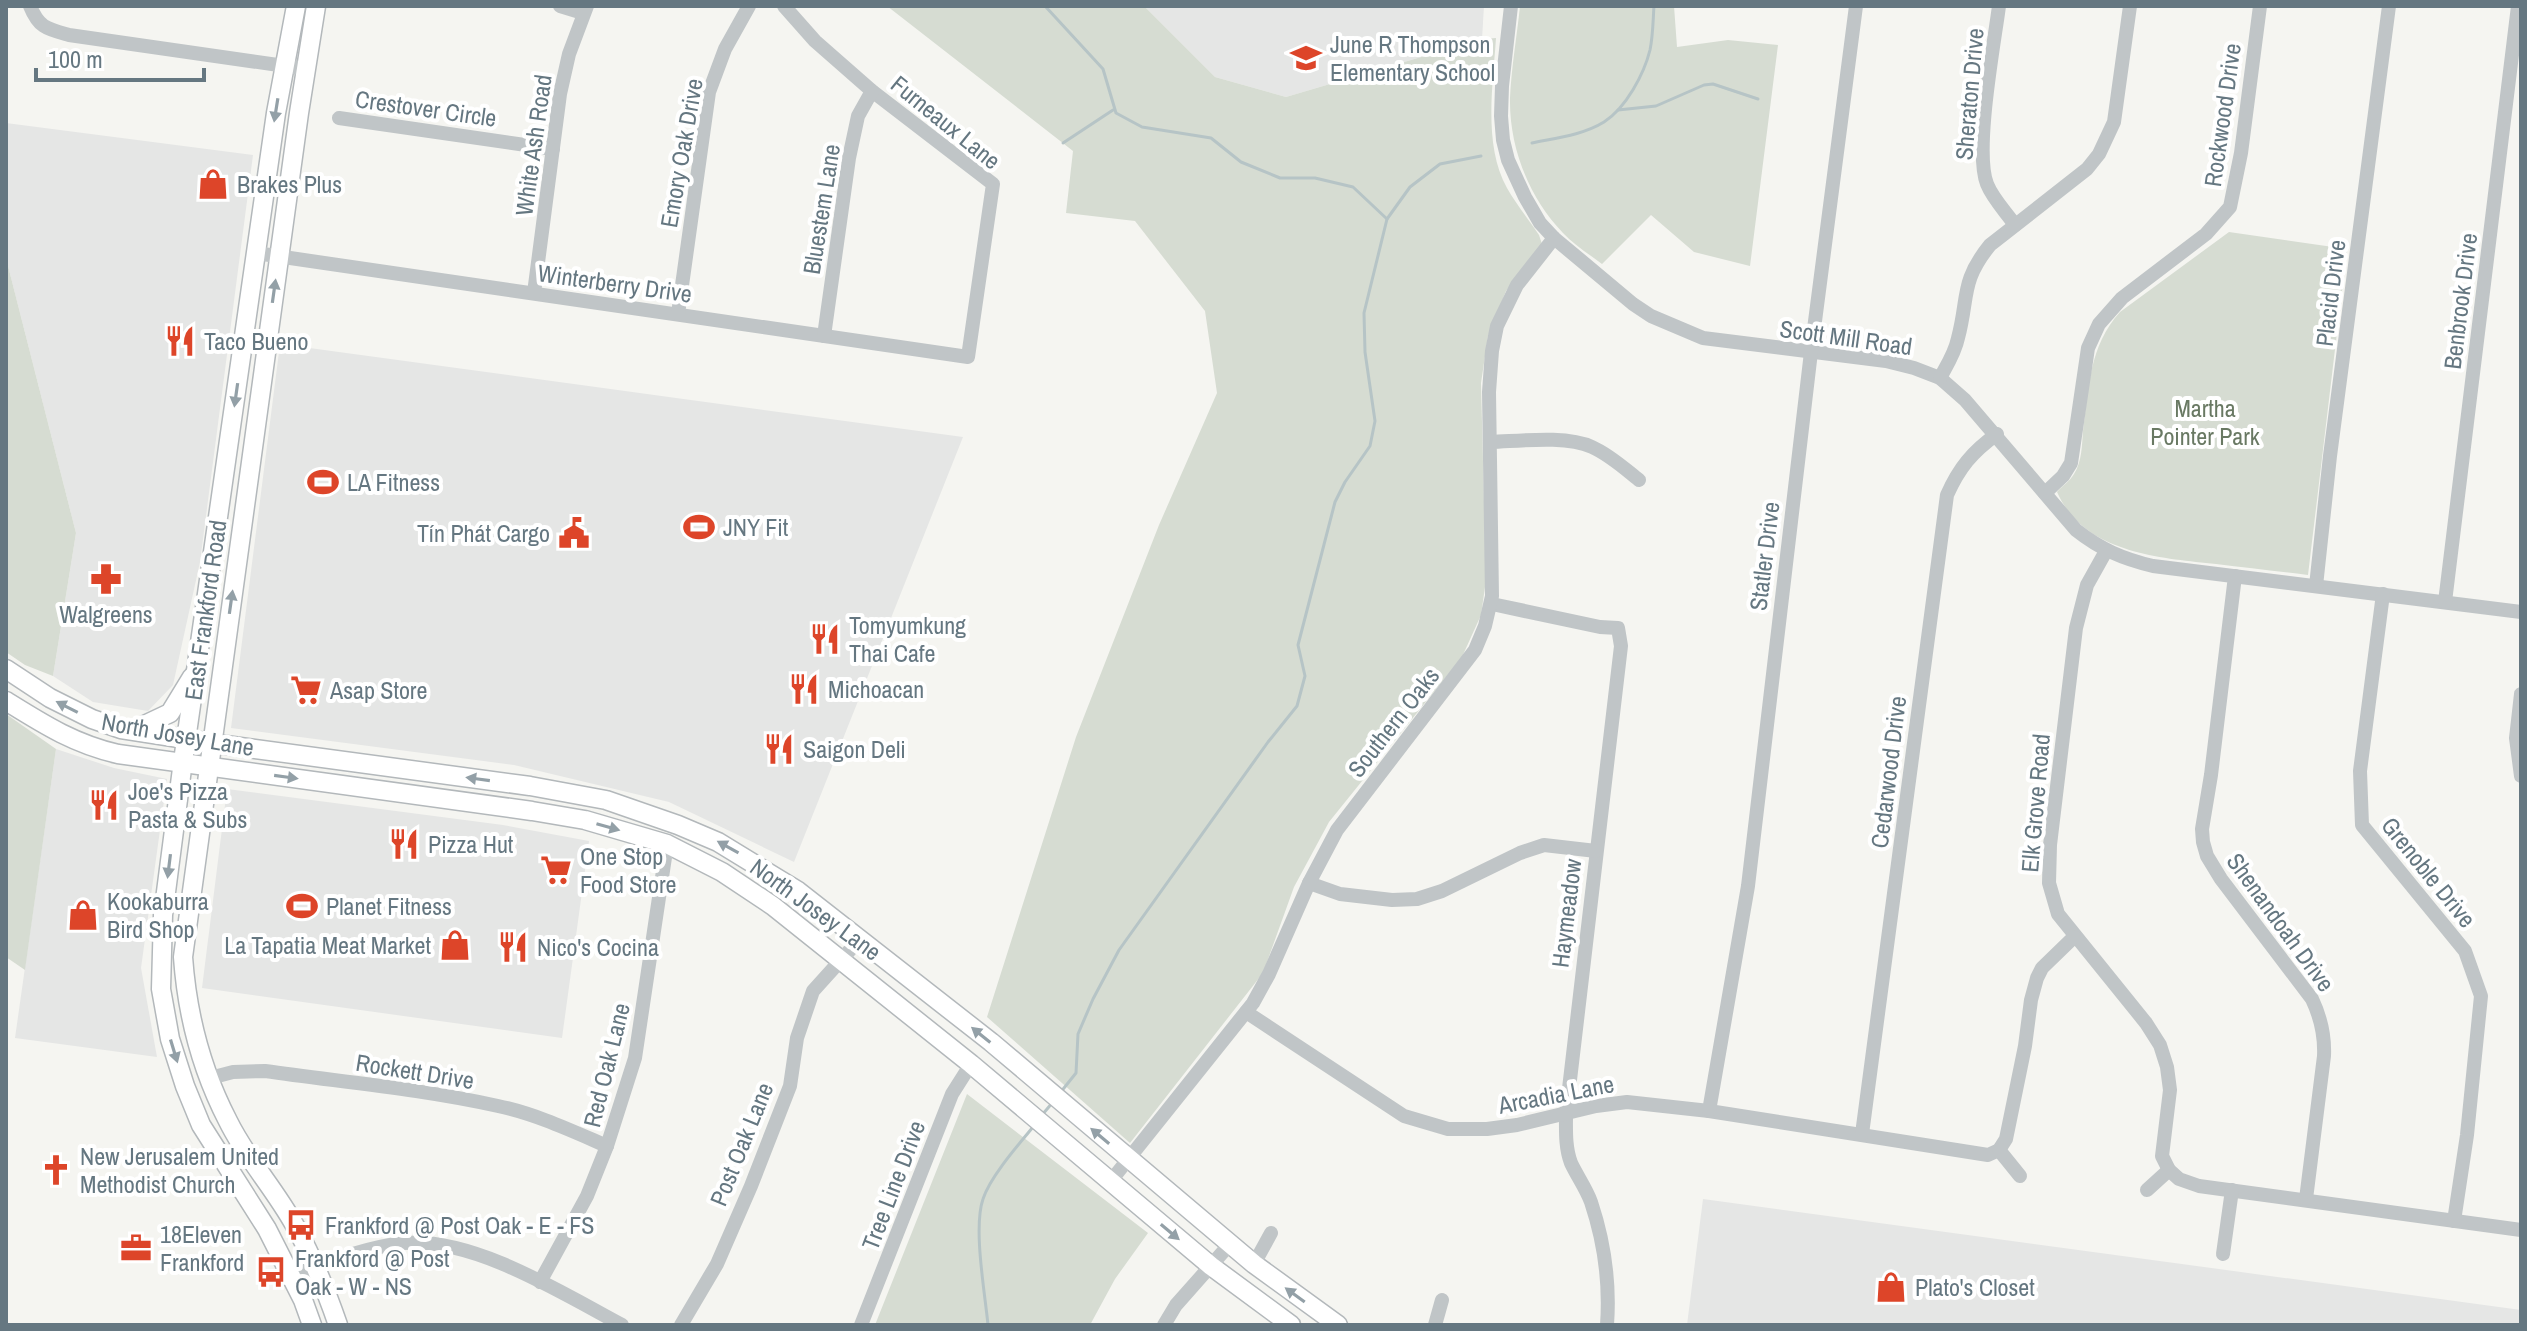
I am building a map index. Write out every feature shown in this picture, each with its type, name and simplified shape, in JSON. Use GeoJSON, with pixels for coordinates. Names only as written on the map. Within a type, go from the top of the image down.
{"type":"FeatureCollection","features":[{"type":"Feature","properties":{"kind":"main road","name":"East Frankford Road"},"geometry":{"type":"LineString","coordinates":[[296,6],[284,66],[186,738],[163,915],[161,974],[170,1039],[201,1125],[267,1229],[312,1325]]}},
{"type":"Feature","properties":{"kind":"main road","name":"East Frankford Road"},"geometry":{"type":"LineString","coordinates":[[316,6],[183,957],[200,1053],[227,1120],[294,1223],[338,1325]]}},
{"type":"Feature","properties":{"kind":"main road"},"geometry":{"type":"LineString","coordinates":[[222,493],[247,497]]}},
{"type":"Feature","properties":{"kind":"main road"},"geometry":{"type":"LineString","coordinates":[[133,730],[170,713],[197,667]]}},
{"type":"Feature","properties":{"kind":"main road","name":"North Josey Lane"},"geometry":{"type":"LineString","coordinates":[[7,670],[50,698],[92,719],[133,730],[530,786],[606,800],[718,842],[777,875],[991,1042],[1254,1264],[1335,1324]]}},
{"type":"Feature","properties":{"kind":"main road","name":"North Josey Lane"},"geometry":{"type":"LineString","coordinates":[[6,701],[57,733],[94,749],[532,811],[585,820],[667,844],[722,872],[797,922],[1211,1266],[1291,1325]]}},
{"type":"Feature","properties":{"kind":"main road"},"geometry":{"type":"LineString","coordinates":[[530,786],[532,811]]}},
{"type":"Feature","properties":{"kind":"main road"},"geometry":{"type":"LineString","coordinates":[[161,974],[184,975]]}},
{"type":"Feature","properties":{"kind":"street"},"geometry":{"type":"LineString","coordinates":[[30,6],[37,22],[48,30],[69,35],[306,69]]}},
{"type":"Feature","properties":{"kind":"street"},"geometry":{"type":"LineString","coordinates":[[560,6],[585,10]]}},
{"type":"Feature","properties":{"kind":"street","name":"Emory Oak Drive"},"geometry":{"type":"LineString","coordinates":[[678,314],[709,92],[725,49],[749,6]]}},
{"type":"Feature","properties":{"kind":"street","name":"Furneaux Lane"},"geometry":{"type":"LineString","coordinates":[[784,6],[815,41],[872,91],[993,184],[968,357]]}},
{"type":"Feature","properties":{"kind":"street","name":"Scott Mill Road"},"geometry":{"type":"LineString","coordinates":[[1511,6],[1501,116],[1508,160],[1540,223],[1633,304],[1674,327],[1703,338],[1886,361],[1940,378],[1997,434],[2076,530],[2106,551],[2153,566],[2521,612]]}},
{"type":"Feature","properties":{"kind":"street","name":"Statler Drive"},"geometry":{"type":"LineString","coordinates":[[1709,1111],[1748,886],[1811,352],[1856,6]]}},
{"type":"Feature","properties":{"kind":"street","name":"Sheraton Drive"},"geometry":{"type":"LineString","coordinates":[[1999,6],[1986,108],[1983,162],[1988,187],[2015,225]]}},
{"type":"Feature","properties":{"kind":"street"},"geometry":{"type":"LineString","coordinates":[[1940,378],[1958,340],[1969,276],[1990,245],[2087,169],[2106,140],[2118,102],[2130,6]]}},
{"type":"Feature","properties":{"kind":"street","name":"Rockwood Drive"},"geometry":{"type":"LineString","coordinates":[[2045,493],[2063,476],[2071,463],[2088,348],[2099,324],[2122,298],[2206,234],[2230,207],[2241,153],[2260,6]]}},
{"type":"Feature","properties":{"kind":"street","name":"Placid Drive"},"geometry":{"type":"LineString","coordinates":[[2316,586],[2389,6]]}},
{"type":"Feature","properties":{"kind":"street","name":"Benbrook Drive"},"geometry":{"type":"LineString","coordinates":[[2445,602],[2518,6]]}},
{"type":"Feature","properties":{"kind":"street","name":"White Ash Road"},"geometry":{"type":"LineString","coordinates":[[534,293],[560,94],[569,54],[585,10]]}},
{"type":"Feature","properties":{"kind":"street","name":"Bluestem Lane"},"geometry":{"type":"LineString","coordinates":[[824,336],[849,158],[858,116],[872,91]]}},
{"type":"Feature","properties":{"kind":"street","name":"Crestover Circle"},"geometry":{"type":"LineString","coordinates":[[339,118],[553,149]]}},
{"type":"Feature","properties":{"kind":"street","name":"Southern Oaks"},"geometry":{"type":"LineString","coordinates":[[1110,1182],[1246,1012],[1269,974],[1309,883],[1337,830],[1467,663],[1485,626],[1492,604],[1489,368],[1497,326],[1517,285],[1554,238]]}},
{"type":"Feature","properties":{"kind":"street","name":"Winterberry Drive"},"geometry":{"type":"LineString","coordinates":[[256,253],[968,357]]}},
{"type":"Feature","properties":{"kind":"street","name":"Cedarwood Drive"},"geometry":{"type":"LineString","coordinates":[[1862,1134],[1947,495],[1967,459],[1997,434]]}},
{"type":"Feature","properties":{"kind":"street"},"geometry":{"type":"LineString","coordinates":[[1491,442],[1568,441],[1591,446],[1639,480]]}},
{"type":"Feature","properties":{"kind":"street","name":"Elk Grove Road"},"geometry":{"type":"LineString","coordinates":[[2106,551],[2087,585],[2076,628],[2050,845],[2049,883],[2058,914],[2146,1023],[2160,1045],[2170,1090],[2162,1156],[2169,1170]]}},
{"type":"Feature","properties":{"kind":"street","name":"Shenandoah Drive"},"geometry":{"type":"LineString","coordinates":[[2235,576],[2211,775],[2203,815],[2203,842],[2207,856],[2221,879],[2312,999],[2319,1014],[2325,1042],[2306,1199]]}},
{"type":"Feature","properties":{"kind":"street","name":"Grenoble Drive"},"geometry":{"type":"LineString","coordinates":[[2383,594],[2360,771],[2362,825],[2465,951],[2481,996],[2467,1135],[2454,1221]]}},
{"type":"Feature","properties":{"kind":"street","name":"Haymeadow"},"geometry":{"type":"LineString","coordinates":[[1492,604],[1618,628],[1621,646],[1566,1114],[1571,1162],[1590,1199],[1600,1235],[1606,1272],[1607,1325]]}},
{"type":"Feature","properties":{"kind":"street"},"geometry":{"type":"LineString","coordinates":[[2521,694],[2516,738],[2521,776]]}},
{"type":"Feature","properties":{"kind":"street","name":"Red Oak Lane"},"geometry":{"type":"LineString","coordinates":[[540,1282],[587,1196],[625,1093],[640,1036],[667,844]]}},
{"type":"Feature","properties":{"kind":"street"},"geometry":{"type":"LineString","coordinates":[[1309,883],[1340,894],[1392,900],[1417,899],[1442,891],[1520,853],[1544,845],[1596,851]]}},
{"type":"Feature","properties":{"kind":"street"},"geometry":{"type":"LineString","coordinates":[[2020,1176],[1999,1150],[2009,1127],[2031,1000],[2042,968],[2074,937]]}},
{"type":"Feature","properties":{"kind":"street","name":"Post Oak Lane"},"geometry":{"type":"LineString","coordinates":[[681,1325],[717,1264],[751,1186],[790,1086],[797,1038],[813,991],[859,940]]}},
{"type":"Feature","properties":{"kind":"street","name":"Arcadia Lane"},"geometry":{"type":"LineString","coordinates":[[1246,1012],[1371,1096],[1417,1121],[1448,1129],[1517,1125],[1627,1102],[1709,1111],[1988,1155],[1999,1150]]}},
{"type":"Feature","properties":{"kind":"street","name":"Tree Line Drive"},"geometry":{"type":"LineString","coordinates":[[861,1325],[952,1094],[971,1064]]}},
{"type":"Feature","properties":{"kind":"street","name":"Rockett Drive"},"geometry":{"type":"LineString","coordinates":[[210,1078],[233,1072],[265,1071],[458,1098],[500,1106],[607,1146]]}},
{"type":"Feature","properties":{"kind":"street"},"geometry":{"type":"LineString","coordinates":[[2147,1190],[2169,1170],[2187,1183],[2521,1230]]}},
{"type":"Feature","properties":{"kind":"street"},"geometry":{"type":"LineString","coordinates":[[2223,1254],[2232,1190]]}},
{"type":"Feature","properties":{"kind":"street"},"geometry":{"type":"LineString","coordinates":[[1254,1264],[1271,1233]]}},
{"type":"Feature","properties":{"kind":"street"},"geometry":{"type":"LineString","coordinates":[[291,1277],[373,1249],[404,1243],[456,1248],[540,1282],[622,1325]]}},
{"type":"Feature","properties":{"kind":"street"},"geometry":{"type":"LineString","coordinates":[[1164,1325],[1176,1305],[1230,1244]]}},
{"type":"Feature","properties":{"kind":"street"},"geometry":{"type":"LineString","coordinates":[[1435,1325],[1442,1300]]}},
{"type":"Feature","properties":{"kind":"shaded area","name":"June R Thompson Elementary School"},"geometry":{"type":"Polygon","coordinates":[[[1144,6],[1484,6],[1482,39],[1286,97],[1215,77],[1144,6]]]}},
{"type":"Feature","properties":{"kind":"shaded area"},"geometry":{"type":"Polygon","coordinates":[[[6,123],[253,155],[200,562],[173,685],[148,711],[93,702],[53,676],[76,533],[6,258],[6,123]]]}},
{"type":"Feature","properties":{"kind":"shaded area"},"geometry":{"type":"Polygon","coordinates":[[[280,344],[963,437],[794,862],[669,802],[514,765],[231,728],[280,344]]]}},
{"type":"Feature","properties":{"kind":"shaded area"},"geometry":{"type":"Polygon","coordinates":[[[56,749],[114,768],[167,779],[141,968],[157,1057],[15,1038],[56,749]]]}},
{"type":"Feature","properties":{"kind":"shaded area"},"geometry":{"type":"Polygon","coordinates":[[[227,789],[503,825],[589,841],[562,1038],[202,988],[227,789]]]}},
{"type":"Feature","properties":{"kind":"shaded area"},"geometry":{"type":"Polygon","coordinates":[[[1703,1199],[2521,1310],[2521,1325],[1687,1325],[1703,1199]]]}},
{"type":"Feature","properties":{"kind":"green space"},"geometry":{"type":"Polygon","coordinates":[[[887,6],[1144,6],[1215,77],[1286,97],[1482,39],[1496,38],[1491,114],[1495,153],[1507,188],[1542,244],[1506,291],[1488,336],[1481,383],[1486,580],[1481,615],[1462,657],[1329,822],[1294,887],[1263,973],[1130,1143],[987,1017],[1076,737],[1159,525],[1217,393],[1205,311],[1135,221],[1066,213],[1073,151],[887,6]]]}},
{"type":"Feature","properties":{"kind":"green space"},"geometry":{"type":"Polygon","coordinates":[[[1520,6],[1674,6],[1677,47],[1728,40],[1778,45],[1750,266],[1694,252],[1651,215],[1602,264],[1563,233],[1531,188],[1513,135],[1510,98],[1520,6]]]}},
{"type":"Feature","properties":{"kind":"green space","name":"Martha Pointer Park"},"geometry":{"type":"Polygon","coordinates":[[[2229,232],[2347,249],[2308,575],[2171,559],[2125,549],[2085,528],[2069,512],[2057,492],[2072,477],[2079,464],[2092,368],[2110,325],[2120,312],[2229,232]]]}},
{"type":"Feature","properties":{"kind":"green space"},"geometry":{"type":"Polygon","coordinates":[[[6,258],[76,533],[53,676],[25,665],[6,652],[6,258]]]}},
{"type":"Feature","properties":{"kind":"green space"},"geometry":{"type":"Polygon","coordinates":[[[6,714],[56,749],[25,970],[6,957],[6,714]]]}},
{"type":"Feature","properties":{"kind":"green space"},"geometry":{"type":"Polygon","coordinates":[[[967,1094],[1148,1233],[1115,1279],[1090,1325],[875,1325],[967,1094]]]}},
{"type":"Feature","properties":{"kind":"waterway"},"geometry":{"type":"LineString","coordinates":[[1045,6],[1103,69],[1116,113],[1142,127],[1211,138],[1241,162],[1280,178],[1315,178],[1353,187],[1387,219],[1364,313],[1365,352],[1375,421],[1370,446],[1335,502],[1298,645],[1305,676],[1297,706],[1119,950],[1078,1034],[1076,1073],[1060,1093]]}},
{"type":"Feature","properties":{"kind":"waterway"},"geometry":{"type":"LineString","coordinates":[[1532,143],[1587,130],[1604,122],[1620,108],[1639,80],[1647,59],[1654,6]]}},
{"type":"Feature","properties":{"kind":"waterway"},"geometry":{"type":"LineString","coordinates":[[1618,110],[1656,106],[1713,84],[1758,99]]}},
{"type":"Feature","properties":{"kind":"waterway"},"geometry":{"type":"LineString","coordinates":[[1063,143],[1113,110]]}},
{"type":"Feature","properties":{"kind":"waterway"},"geometry":{"type":"LineString","coordinates":[[1387,219],[1410,187],[1440,164],[1481,156]]}},
{"type":"Feature","properties":{"kind":"waterway"},"geometry":{"type":"LineString","coordinates":[[1042,1115],[1053,1102]]}},
{"type":"Feature","properties":{"kind":"waterway"},"geometry":{"type":"LineString","coordinates":[[988,1325],[979,1243],[980,1211],[998,1171],[1033,1127]]}},
{"type":"Feature","properties":{"kind":"place","name":"June R Thompson Elementary School"},"geometry":{"type":"Point","coordinates":[1306,58]}},
{"type":"Feature","properties":{"kind":"place","name":"Brakes Plus"},"geometry":{"type":"Point","coordinates":[213,184]}},
{"type":"Feature","properties":{"kind":"place","name":"Taco Bueno"},"geometry":{"type":"Point","coordinates":[180,341]}},
{"type":"Feature","properties":{"kind":"place","name":"LA Fitness"},"geometry":{"type":"Point","coordinates":[323,482]}},
{"type":"Feature","properties":{"kind":"place","name":"JNY Fit"},"geometry":{"type":"Point","coordinates":[699,527]}},
{"type":"Feature","properties":{"kind":"place","name":"Tín Phát Cargo"},"geometry":{"type":"Point","coordinates":[574,533]}},
{"type":"Feature","properties":{"kind":"place","name":"Walgreens"},"geometry":{"type":"Point","coordinates":[106,579]}},
{"type":"Feature","properties":{"kind":"place","name":"Tomyumkung Thai Cafe"},"geometry":{"type":"Point","coordinates":[825,639]}},
{"type":"Feature","properties":{"kind":"place","name":"Michoacan"},"geometry":{"type":"Point","coordinates":[804,689]}},
{"type":"Feature","properties":{"kind":"place","name":"Asap Store"},"geometry":{"type":"Point","coordinates":[306,690]}},
{"type":"Feature","properties":{"kind":"place","name":"Saigon Deli"},"geometry":{"type":"Point","coordinates":[779,749]}},
{"type":"Feature","properties":{"kind":"place","name":"Joe's Pizza Pasta & Subs"},"geometry":{"type":"Point","coordinates":[104,805]}},
{"type":"Feature","properties":{"kind":"place","name":"Pizza Hut"},"geometry":{"type":"Point","coordinates":[404,844]}},
{"type":"Feature","properties":{"kind":"place","name":"One Stop Food Store"},"geometry":{"type":"Point","coordinates":[556,870]}},
{"type":"Feature","properties":{"kind":"place","name":"Planet Fitness"},"geometry":{"type":"Point","coordinates":[302,906]}},
{"type":"Feature","properties":{"kind":"place","name":"Kookaburra Bird Shop"},"geometry":{"type":"Point","coordinates":[83,915]}},
{"type":"Feature","properties":{"kind":"place","name":"La Tapatia Meat Market"},"geometry":{"type":"Point","coordinates":[455,945]}},
{"type":"Feature","properties":{"kind":"place","name":"Nico's Cocina"},"geometry":{"type":"Point","coordinates":[513,947]}},
{"type":"Feature","properties":{"kind":"place","name":"New Jerusalem United Methodist Church"},"geometry":{"type":"Point","coordinates":[56,1170]}},
{"type":"Feature","properties":{"kind":"place","name":"Frankford @ Post Oak - E - FS"},"geometry":{"type":"Point","coordinates":[301,1225]}},
{"type":"Feature","properties":{"kind":"place","name":"18Eleven Frankford"},"geometry":{"type":"Point","coordinates":[136,1248]}},
{"type":"Feature","properties":{"kind":"place","name":"Frankford @ Post Oak - W - NS"},"geometry":{"type":"Point","coordinates":[271,1272]}},
{"type":"Feature","properties":{"kind":"place","name":"Plato's Closet"},"geometry":{"type":"Point","coordinates":[1891,1287]}}]}
